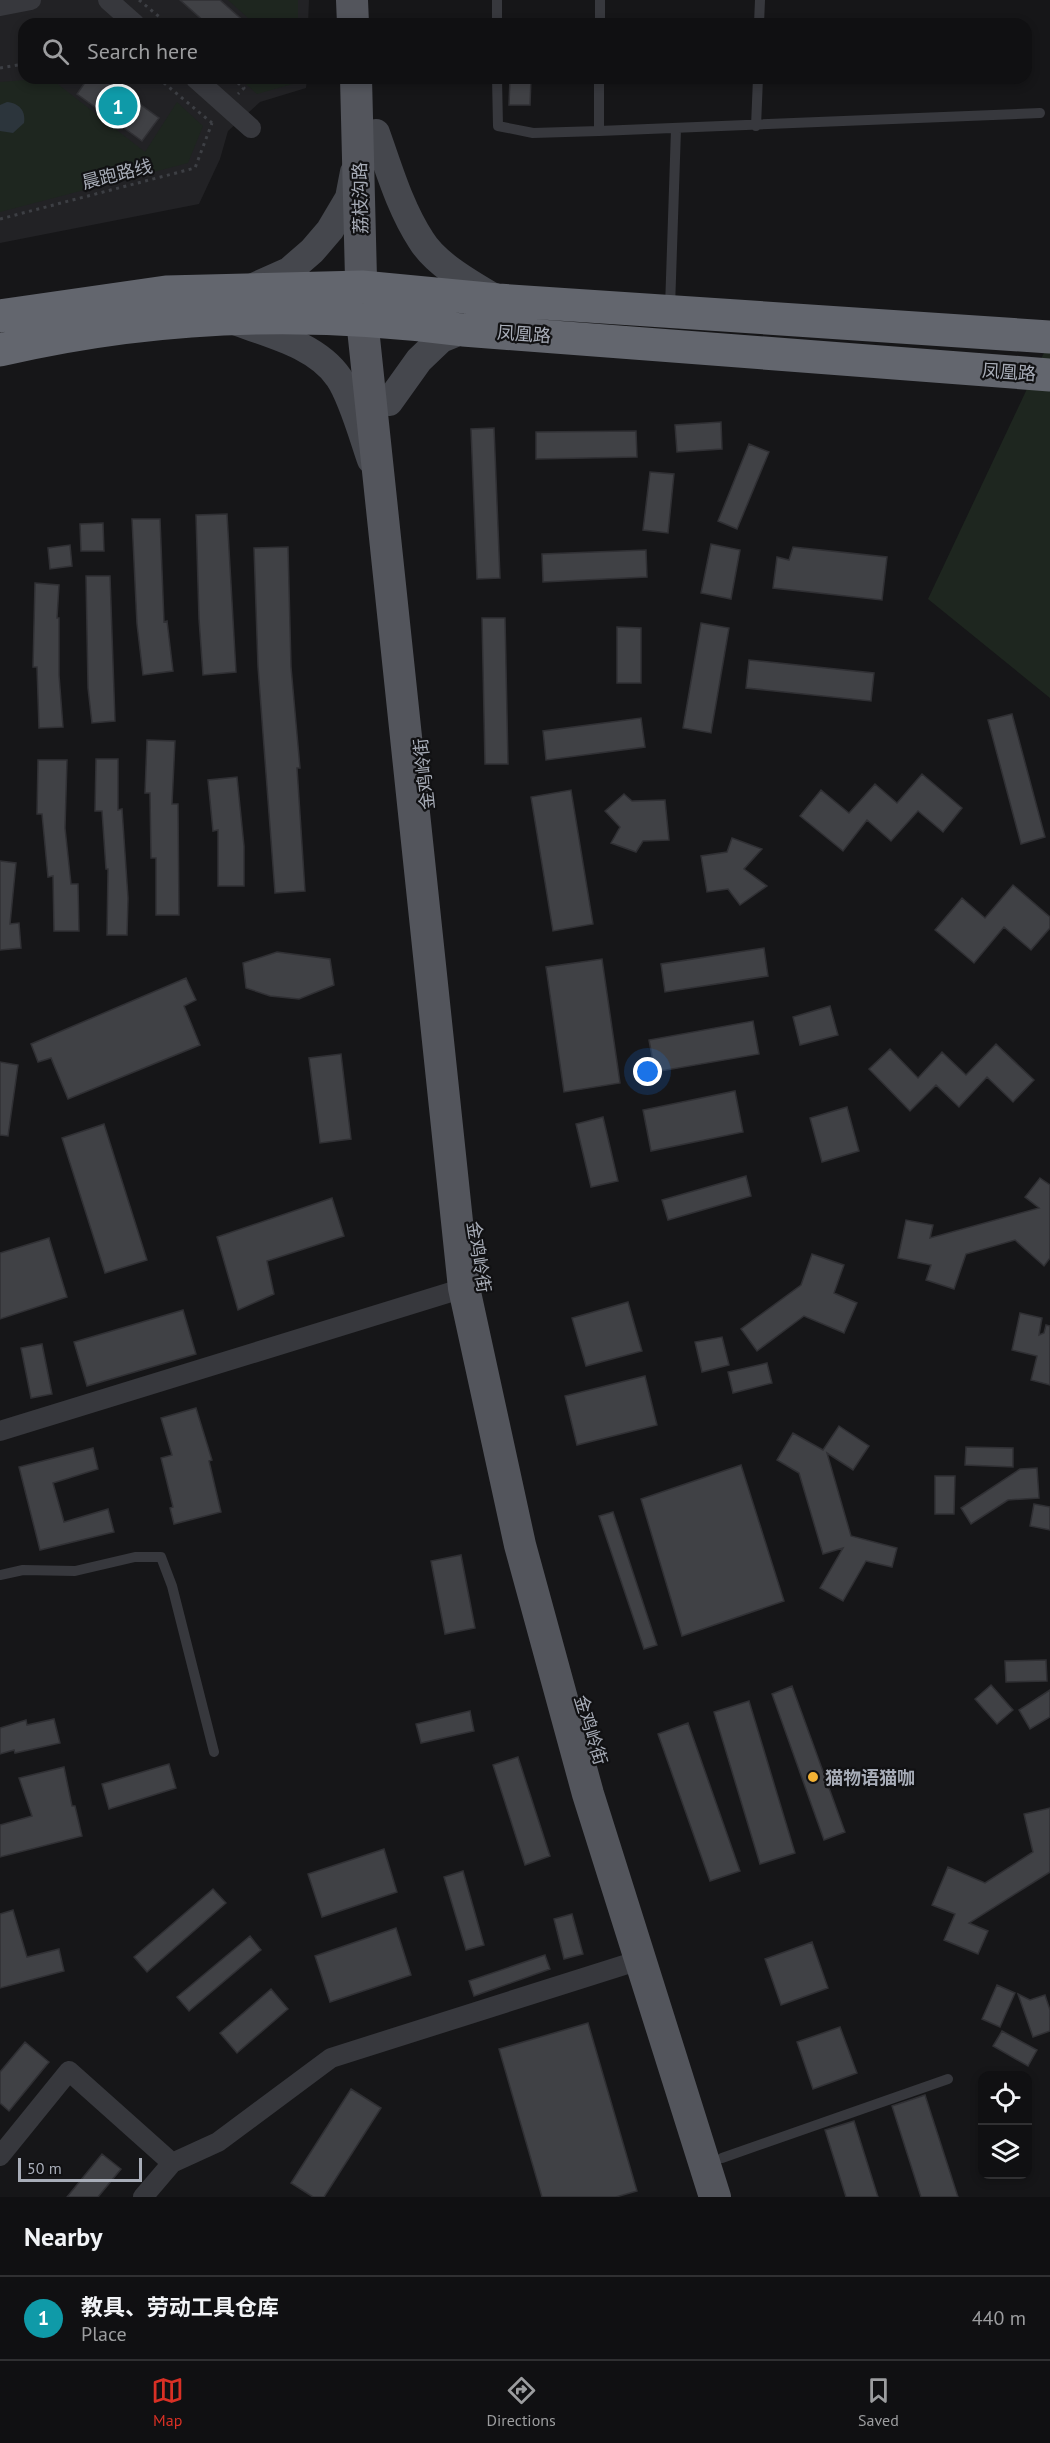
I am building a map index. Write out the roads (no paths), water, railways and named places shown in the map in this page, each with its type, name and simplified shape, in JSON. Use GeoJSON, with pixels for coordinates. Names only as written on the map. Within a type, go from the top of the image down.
{"type":"FeatureCollection","features":[{"type":"Feature","properties":{"kind":"highway","name":"凤凰路"},"geometry":{"type":"LineString","coordinates":[[0,316],[166,292],[250,288],[372,303],[463,330],[1050,375]]}},
{"type":"Feature","properties":{"kind":"highway","name":"凤凰路"},"geometry":{"type":"LineString","coordinates":[[0,350],[120,326],[372,303],[498,300],[1050,338]]}},
{"type":"Feature","properties":{"kind":"main road"},"geometry":{"type":"LineString","coordinates":[[352,0],[353,18]]}},
{"type":"Feature","properties":{"kind":"main road"},"geometry":{"type":"LineString","coordinates":[[372,0],[373,18]]}},
{"type":"Feature","properties":{"kind":"main road","name":"荔枝沟路"},"geometry":{"type":"LineString","coordinates":[[357,84],[368,135]]}},
{"type":"Feature","properties":{"kind":"main road","name":"荔枝沟路"},"geometry":{"type":"LineString","coordinates":[[372,303],[368,135],[373,84]]}},
{"type":"Feature","properties":{"kind":"main road"},"geometry":{"type":"LineString","coordinates":[[250,288],[289,271],[330,230],[349,198],[368,135]]}},
{"type":"Feature","properties":{"kind":"main road"},"geometry":{"type":"LineString","coordinates":[[368,135],[422,242],[453,272],[498,300]]}},
{"type":"Feature","properties":{"kind":"main road","name":"金鸡岭街"},"geometry":{"type":"LineString","coordinates":[[372,303],[389,402],[397,530],[470,1201],[494,1349],[573,1668],[733,2197]]}},
{"type":"Feature","properties":{"kind":"main road","name":"金鸡岭街"},"geometry":{"type":"LineString","coordinates":[[372,303],[377,476],[464,1288],[520,1545],[588,1794],[715,2197]]}},
{"type":"Feature","properties":{"kind":"main road"},"geometry":{"type":"LineString","coordinates":[[227,318],[293,344],[324,362],[339,378],[377,476]]}},
{"type":"Feature","properties":{"kind":"main road"},"geometry":{"type":"LineString","coordinates":[[389,402],[419,360],[441,339],[463,330]]}},
{"type":"Feature","properties":{"kind":"street"},"geometry":{"type":"LineString","coordinates":[[0,6],[31,0]]}},
{"type":"Feature","properties":{"kind":"street"},"geometry":{"type":"LineString","coordinates":[[108,0],[128,18]]}},
{"type":"Feature","properties":{"kind":"street"},"geometry":{"type":"LineString","coordinates":[[202,84],[251,128]]}},
{"type":"Feature","properties":{"kind":"street"},"geometry":{"type":"LineString","coordinates":[[0,1431],[464,1288]]}},
{"type":"Feature","properties":{"kind":"street"},"geometry":{"type":"LineString","coordinates":[[143,2197],[172,2163],[218,2142],[331,2058],[640,1960]]}},
{"type":"Feature","properties":{"kind":"street"},"geometry":{"type":"LineString","coordinates":[[0,2156],[69,2071],[172,2163]]}},
{"type":"Feature","properties":{"kind":"lane"},"geometry":{"type":"LineString","coordinates":[[497,0],[497,18]]}},
{"type":"Feature","properties":{"kind":"lane"},"geometry":{"type":"LineString","coordinates":[[600,0],[600,18]]}},
{"type":"Feature","properties":{"kind":"lane"},"geometry":{"type":"LineString","coordinates":[[759,18],[760,0]]}},
{"type":"Feature","properties":{"kind":"lane"},"geometry":{"type":"LineString","coordinates":[[497,84],[498,126],[533,133],[1040,113]]}},
{"type":"Feature","properties":{"kind":"lane"},"geometry":{"type":"LineString","coordinates":[[599,84],[599,131]]}},
{"type":"Feature","properties":{"kind":"lane"},"geometry":{"type":"LineString","coordinates":[[756,126],[758,84]]}},
{"type":"Feature","properties":{"kind":"lane"},"geometry":{"type":"LineString","coordinates":[[670,311],[676,129]]}},
{"type":"Feature","properties":{"kind":"lane"},"geometry":{"type":"LineString","coordinates":[[0,1575],[23,1570],[75,1571],[135,1557],[161,1557],[172,1586],[214,1752]]}},
{"type":"Feature","properties":{"kind":"lane"},"geometry":{"type":"LineString","coordinates":[[722,2158],[948,2079]]}},
{"type":"Feature","properties":{"kind":"place","name":"教具、劳动工具仓库"},"geometry":{"type":"Point","coordinates":[118,106]}},
{"type":"Feature","properties":{"kind":"place","name":"猫物语猫咖"},"geometry":{"type":"Point","coordinates":[813,1777]}}]}
